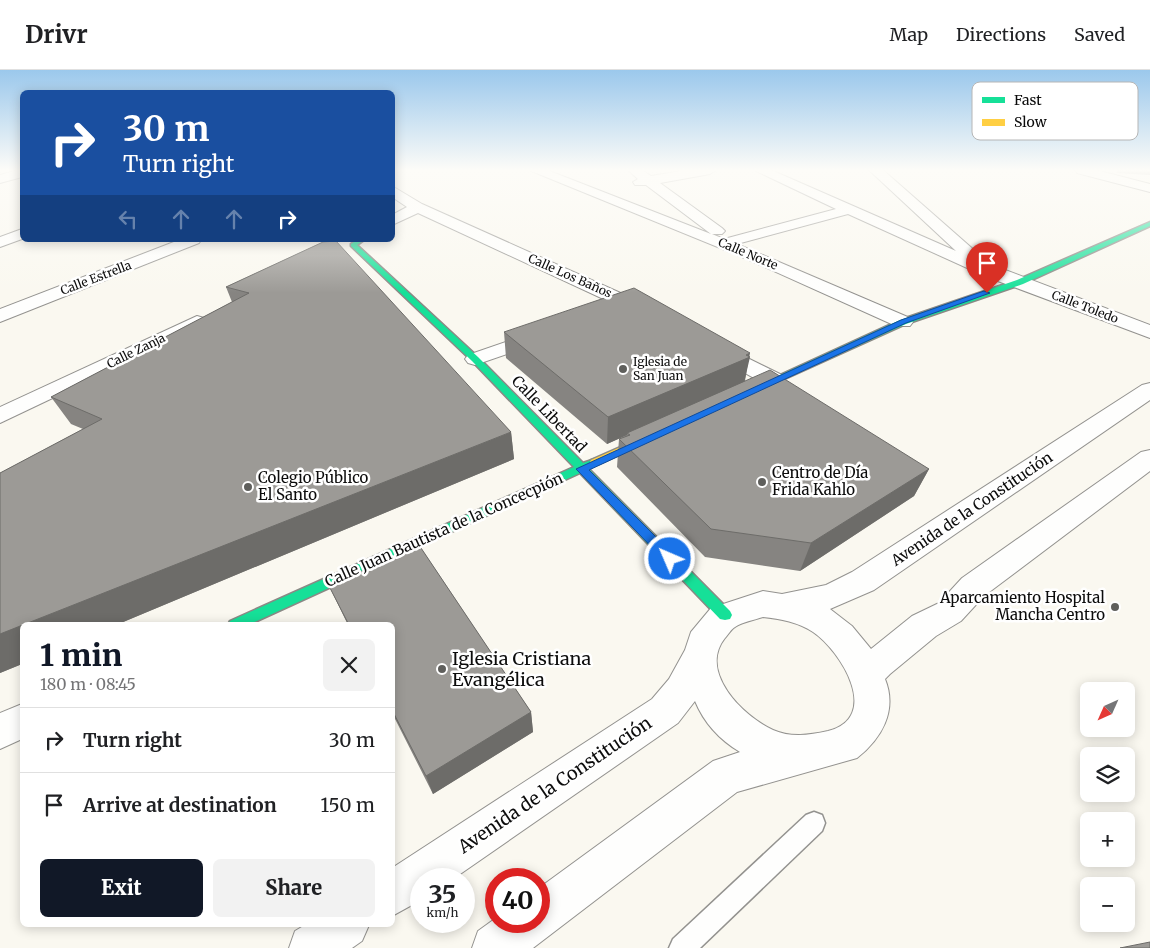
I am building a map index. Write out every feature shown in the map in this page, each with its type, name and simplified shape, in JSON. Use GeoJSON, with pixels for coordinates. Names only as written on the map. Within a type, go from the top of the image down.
{"type":"FeatureCollection","features":[{"type":"Feature","properties":{"kind":"street"},"geometry":{"type":"LineString","coordinates":[[395,219],[410,211]]}},
{"type":"Feature","properties":{"kind":"street","name":"Calle Los Baños"},"geometry":{"type":"LineString","coordinates":[[426,211],[632,304],[666,322]]}},
{"type":"Feature","properties":{"kind":"street","name":"Calle Norte"},"geometry":{"type":"LineString","coordinates":[[641,211],[753,256],[903,322]]}},
{"type":"Feature","properties":{"kind":"street"},"geometry":{"type":"LineString","coordinates":[[690,211],[753,256]]}},
{"type":"Feature","properties":{"kind":"street"},"geometry":{"type":"LineString","coordinates":[[731,241],[844,211]]}},
{"type":"Feature","properties":{"kind":"street","name":"Calle Toledo"},"geometry":{"type":"LineString","coordinates":[[850,211],[993,272],[1150,332]]}},
{"type":"Feature","properties":{"kind":"street","name":"Calle Toledo"},"geometry":{"type":"LineString","coordinates":[[871,211],[1003,269],[1020,282]]}},
{"type":"Feature","properties":{"kind":"street"},"geometry":{"type":"LineString","coordinates":[[921,211],[968,253]]}},
{"type":"Feature","properties":{"kind":"street"},"geometry":{"type":"LineString","coordinates":[[739,396],[903,322],[1020,282],[1150,224]]}},
{"type":"Feature","properties":{"kind":"street"},"geometry":{"type":"LineString","coordinates":[[0,242],[20,235]]}},
{"type":"Feature","properties":{"kind":"street","name":"Calle Estrella"},"geometry":{"type":"LineString","coordinates":[[0,316],[188,242]]}},
{"type":"Feature","properties":{"kind":"street","name":"Calle Libertad"},"geometry":{"type":"LineString","coordinates":[[350,246],[474,359],[725,615]]}},
{"type":"Feature","properties":{"kind":"street"},"geometry":{"type":"LineString","coordinates":[[605,314],[632,304]]}},
{"type":"Feature","properties":{"kind":"street","name":"Calle Zanja"},"geometry":{"type":"LineString","coordinates":[[0,416],[216,312]]}},
{"type":"Feature","properties":{"kind":"street"},"geometry":{"type":"LineString","coordinates":[[474,359],[558,330]]}},
{"type":"Feature","properties":{"kind":"street"},"geometry":{"type":"LineString","coordinates":[[699,340],[774,380]]}},
{"type":"Feature","properties":{"kind":"street","name":"Avenida de la Constitución"},"geometry":{"type":"LineString","coordinates":[[784,606],[832,596],[863,582],[1150,390]]}},
{"type":"Feature","properties":{"kind":"street","name":"Calle Juan Bautista de la Concecpión"},"geometry":{"type":"LineString","coordinates":[[242,622],[660,432]]}},
{"type":"Feature","properties":{"kind":"street"},"geometry":{"type":"LineString","coordinates":[[868,674],[878,663],[924,626],[950,612],[972,587],[1150,458]]}},
{"type":"Feature","properties":{"kind":"street"},"geometry":{"type":"LineString","coordinates":[[550,908],[727,775],[803,755],[831,751],[853,740],[868,720],[872,698],[868,674],[858,654],[844,637],[819,619],[784,606],[763,604],[743,607],[725,615],[712,626],[703,640],[699,657],[701,679],[710,701],[727,722],[750,739],[776,750],[803,755]]}},
{"type":"Feature","properties":{"kind":"street","name":"Avenida de la Constitución"},"geometry":{"type":"LineString","coordinates":[[395,892],[665,711],[682,690],[699,657]]}},
{"type":"Feature","properties":{"kind":"street"},"geometry":{"type":"LineString","coordinates":[[0,731],[20,722]]}},
{"type":"Feature","properties":{"kind":"street"},"geometry":{"type":"LineString","coordinates":[[312,948],[343,927]]}},
{"type":"Feature","properties":{"kind":"street"},"geometry":{"type":"LineString","coordinates":[[495,948],[515,933]]}},
{"type":"Feature","properties":{"kind":"lane"},"geometry":{"type":"LineString","coordinates":[[682,948],[814,823]]}},
{"type":"Feature","properties":{"kind":"building","name":"Colegio Público El Santo"},"geometry":{"type":"Polygon","coordinates":[[[323,242],[337,242],[511,432],[30,622],[20,622],[20,626],[0,634],[0,473],[102,419],[51,397],[249,293],[226,287],[323,242]]]}},
{"type":"Feature","properties":{"kind":"building","name":"Iglesia de San Juan"},"geometry":{"type":"Polygon","coordinates":[[[634,288],[750,353],[746,355],[750,357],[608,417],[504,332],[634,288]]]}},
{"type":"Feature","properties":{"kind":"building","name":"Centro de Día Frida Kahlo"},"geometry":{"type":"Polygon","coordinates":[[[770,370],[929,469],[811,543],[711,529],[619,439],[630,435],[627,433],[770,370]]]}},
{"type":"Feature","properties":{"kind":"building","name":"Iglesia Cristiana Evangélica"},"geometry":{"type":"Polygon","coordinates":[[[419,545],[531,712],[426,776],[395,716],[395,622],[347,622],[329,586],[419,545]]]}},
{"type":"Feature","properties":{"kind":"building"},"geometry":{"type":"Polygon","coordinates":[[[1150,942],[1150,948],[1120,948],[1150,942]]]}},
{"type":"Feature","properties":{"kind":"traffic: fast"},"geometry":{"type":"LineString","coordinates":[[748,392],[903,322],[1020,282],[1150,224]]}},
{"type":"Feature","properties":{"kind":"traffic: fast"},"geometry":{"type":"LineString","coordinates":[[358,242],[353,245],[475,359],[725,615]]}},
{"type":"Feature","properties":{"kind":"traffic: fast"},"geometry":{"type":"LineString","coordinates":[[242,622],[595,462]]}},
{"type":"Feature","properties":{"kind":"traffic: slow"},"geometry":{"type":"LineString","coordinates":[[595,462],[652,436]]}},
{"type":"Feature","properties":{"kind":"place","name":"Iglesia de San Juan"},"geometry":{"type":"Point","coordinates":[623,369]}},
{"type":"Feature","properties":{"kind":"place","name":"Centro de Día Frida Kahlo"},"geometry":{"type":"Point","coordinates":[762,482]}},
{"type":"Feature","properties":{"kind":"place","name":"Colegio Público El Santo"},"geometry":{"type":"Point","coordinates":[248,487]}},
{"type":"Feature","properties":{"kind":"place","name":"Aparcamiento Hospital Mancha Centro"},"geometry":{"type":"Point","coordinates":[1115,607]}},
{"type":"Feature","properties":{"kind":"place","name":"Iglesia Cristiana Evangélica"},"geometry":{"type":"Point","coordinates":[442,669]}},
{"type":"Feature","properties":{"kind":"route"},"geometry":{"type":"LineString","coordinates":[[670,559],[581,469],[903,322],[987,293]]}}]}
